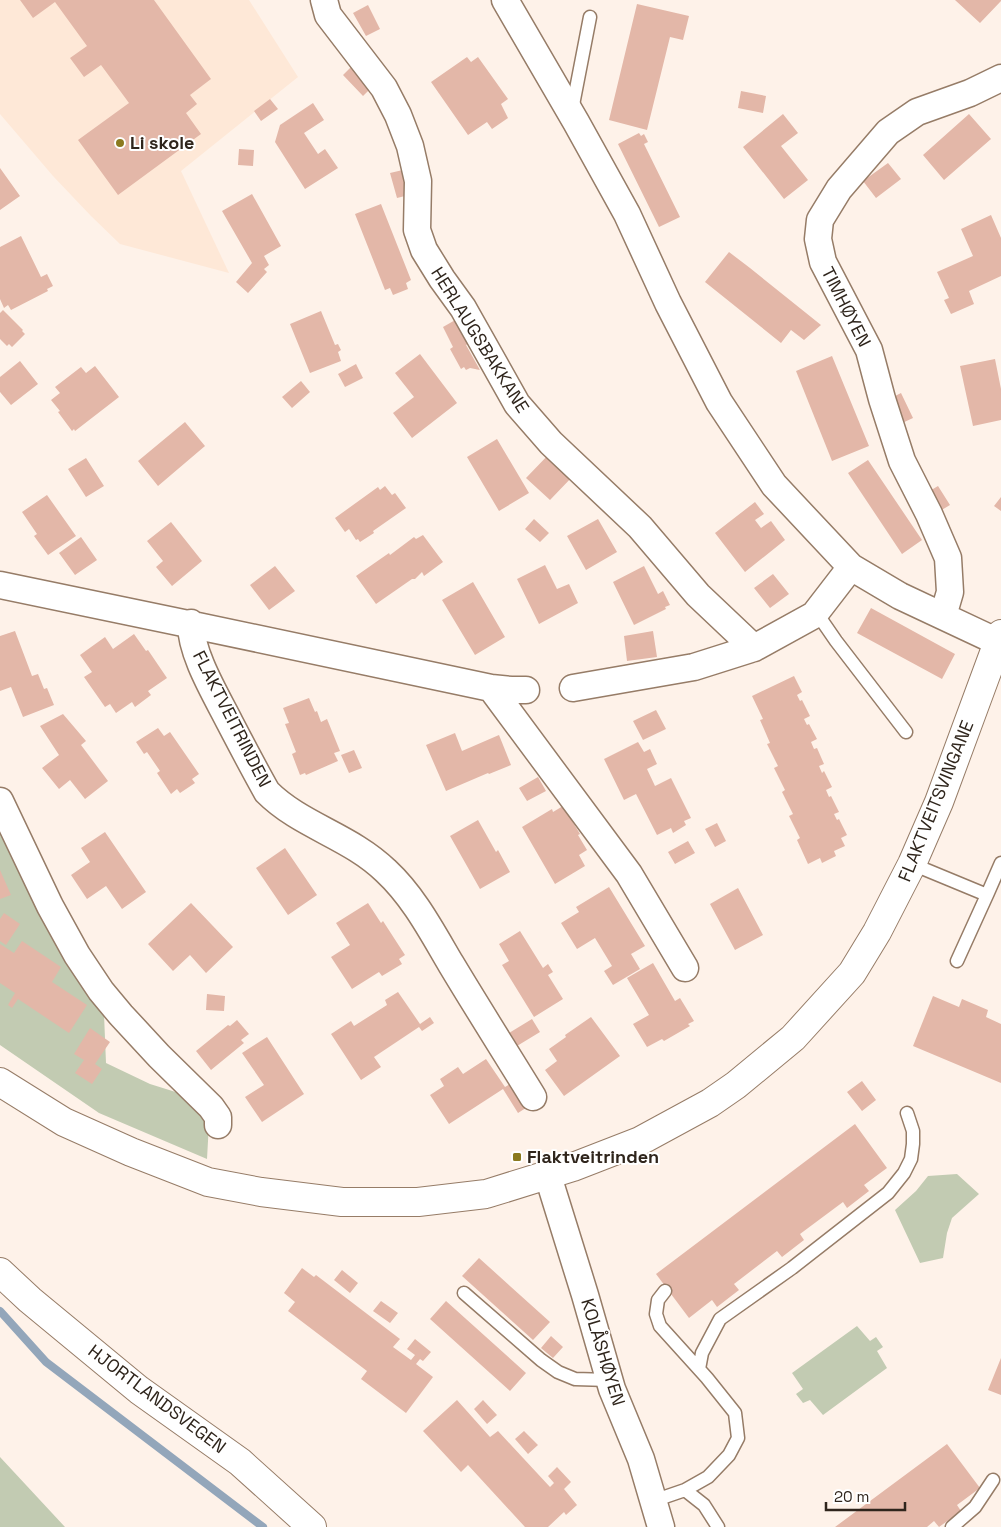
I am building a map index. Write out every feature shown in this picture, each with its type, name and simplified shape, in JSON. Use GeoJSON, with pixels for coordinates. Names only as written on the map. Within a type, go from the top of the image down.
{"type":"FeatureCollection","features":[{"type":"Feature","properties":{"kind":"main road","name":"FLAKTVEITSVINGANE"},"geometry":{"type":"LineString","coordinates":[[0,1082],[64,1122],[131,1152],[208,1182],[261,1192],[342,1202],[418,1202],[486,1194],[548,1176],[608,1155],[676,1123],[736,1085],[793,1038],[852,973],[877,932],[912,864],[939,802],[999,638]]}},
{"type":"Feature","properties":{"kind":"main road","name":"HJORTLANDSVEGEN"},"geometry":{"type":"LineString","coordinates":[[0,1272],[30,1300],[139,1390],[240,1462],[312,1527]]}},
{"type":"Feature","properties":{"kind":"street","name":"HERLAUGSBAKKANE"},"geometry":{"type":"LineString","coordinates":[[324,0],[328,15],[384,88],[398,115],[410,146],[418,181],[417,230],[424,250],[463,308],[517,404],[551,443],[640,527],[698,595],[754,648]]}},
{"type":"Feature","properties":{"kind":"street"},"geometry":{"type":"LineString","coordinates":[[506,0],[627,214],[668,303],[719,402],[774,486],[851,567],[900,596],[943,616],[999,638]]}},
{"type":"Feature","properties":{"kind":"street","name":"TIMHØYEN"},"geometry":{"type":"LineString","coordinates":[[943,616],[950,592],[948,558],[902,461],[882,399],[869,350],[823,262],[818,239],[820,220],[838,189],[888,132],[917,112],[970,93],[1001,78]]}},
{"type":"Feature","properties":{"kind":"street"},"geometry":{"type":"LineString","coordinates":[[573,688],[694,667],[754,648],[814,615],[851,567]]}},
{"type":"Feature","properties":{"kind":"street","name":"FLAKTVEITRINDEN"},"geometry":{"type":"LineString","coordinates":[[0,585],[191,623],[350,659],[492,688],[526,690]]}},
{"type":"Feature","properties":{"kind":"street","name":"FLAKTVEITRINDEN"},"geometry":{"type":"LineString","coordinates":[[191,623],[194,643],[211,686],[266,792],[277,803],[294,814],[357,847],[388,872],[426,922],[533,1097]]}},
{"type":"Feature","properties":{"kind":"street"},"geometry":{"type":"LineString","coordinates":[[492,688],[628,874],[685,968]]}},
{"type":"Feature","properties":{"kind":"street"},"geometry":{"type":"LineString","coordinates":[[0,801],[50,906],[77,955],[101,991],[120,1015],[211,1107],[218,1117],[218,1125]]}},
{"type":"Feature","properties":{"kind":"street","name":"KOLÅSHØYEN"},"geometry":{"type":"LineString","coordinates":[[548,1176],[609,1380],[642,1459],[661,1527]]}},
{"type":"Feature","properties":{"kind":"lane"},"geometry":{"type":"LineString","coordinates":[[572,114],[590,17]]}},
{"type":"Feature","properties":{"kind":"lane"},"geometry":{"type":"LineString","coordinates":[[816,612],[906,732]]}},
{"type":"Feature","properties":{"kind":"lane"},"geometry":{"type":"LineString","coordinates":[[957,961],[1001,863]]}},
{"type":"Feature","properties":{"kind":"lane"},"geometry":{"type":"LineString","coordinates":[[912,864],[987,895]]}},
{"type":"Feature","properties":{"kind":"lane"},"geometry":{"type":"LineString","coordinates":[[698,1369],[702,1353],[720,1319],[792,1268],[888,1193],[899,1180],[911,1159],[914,1144],[914,1131],[908,1113]]}},
{"type":"Feature","properties":{"kind":"lane"},"geometry":{"type":"LineString","coordinates":[[653,1501],[685,1490],[708,1477],[729,1455],[738,1438],[735,1413],[707,1378],[660,1326],[656,1314],[658,1300],[665,1291]]}},
{"type":"Feature","properties":{"kind":"lane"},"geometry":{"type":"LineString","coordinates":[[464,1293],[541,1360],[558,1372],[575,1379],[609,1380]]}},
{"type":"Feature","properties":{"kind":"lane"},"geometry":{"type":"LineString","coordinates":[[952,1527],[975,1507],[993,1480]]}},
{"type":"Feature","properties":{"kind":"lane"},"geometry":{"type":"LineString","coordinates":[[685,1490],[704,1505],[718,1527]]}},
{"type":"Feature","properties":{"kind":"shaded area","name":"Li skole"},"geometry":{"type":"Polygon","coordinates":[[[0,0],[249,0],[298,77],[181,171],[229,273],[120,244],[53,176],[0,114],[0,0]]]}},
{"type":"Feature","properties":{"kind":"green space"},"geometry":{"type":"Polygon","coordinates":[[[0,831],[104,1014],[106,1063],[150,1084],[182,1094],[209,1123],[207,1159],[99,1113],[0,1045],[0,831]]]}},
{"type":"Feature","properties":{"kind":"green space"},"geometry":{"type":"Polygon","coordinates":[[[957,1174],[979,1194],[952,1218],[947,1233],[943,1258],[920,1263],[895,1210],[916,1191],[928,1176],[957,1174]]]}},
{"type":"Feature","properties":{"kind":"green space"},"geometry":{"type":"Polygon","coordinates":[[[857,1326],[870,1341],[876,1337],[883,1347],[877,1351],[887,1368],[823,1415],[810,1400],[803,1403],[796,1394],[803,1389],[792,1373],[857,1326]]]}},
{"type":"Feature","properties":{"kind":"green space"},"geometry":{"type":"Polygon","coordinates":[[[0,1457],[65,1527],[0,1527],[0,1457]]]}},
{"type":"Feature","properties":{"kind":"building"},"geometry":{"type":"Polygon","coordinates":[[[20,0],[154,0],[211,79],[190,95],[197,104],[186,113],[201,134],[118,195],[78,140],[129,103],[101,65],[84,77],[70,58],[87,46],[55,2],[33,18],[20,0]]]}},
{"type":"Feature","properties":{"kind":"building"},"geometry":{"type":"Polygon","coordinates":[[[955,0],[1001,0],[1001,1],[980,23],[955,0]]]}},
{"type":"Feature","properties":{"kind":"building"},"geometry":{"type":"Polygon","coordinates":[[[637,4],[689,16],[683,40],[670,37],[647,130],[609,120],[637,4]]]}},
{"type":"Feature","properties":{"kind":"building"},"geometry":{"type":"Polygon","coordinates":[[[368,5],[380,29],[366,36],[353,13],[368,5]]]}},
{"type":"Feature","properties":{"kind":"building"},"geometry":{"type":"Polygon","coordinates":[[[467,57],[471,62],[478,57],[508,99],[501,104],[508,118],[492,129],[487,122],[468,135],[431,82],[467,57]]]}},
{"type":"Feature","properties":{"kind":"building"},"geometry":{"type":"Polygon","coordinates":[[[353,65],[373,86],[363,96],[343,75],[353,65]]]}},
{"type":"Feature","properties":{"kind":"building"},"geometry":{"type":"Polygon","coordinates":[[[741,91],[766,96],[763,113],[738,108],[741,91]]]}},
{"type":"Feature","properties":{"kind":"building"},"geometry":{"type":"Polygon","coordinates":[[[270,99],[278,109],[261,121],[254,111],[270,99]]]}},
{"type":"Feature","properties":{"kind":"building"},"geometry":{"type":"Polygon","coordinates":[[[313,103],[324,120],[304,133],[318,154],[325,149],[338,168],[305,189],[275,142],[280,125],[313,103]]]}},
{"type":"Feature","properties":{"kind":"building"},"geometry":{"type":"Polygon","coordinates":[[[783,114],[798,133],[781,146],[808,180],[784,199],[743,147],[783,114]]]}},
{"type":"Feature","properties":{"kind":"building"},"geometry":{"type":"Polygon","coordinates":[[[969,114],[991,139],[944,180],[923,155],[969,114]]]}},
{"type":"Feature","properties":{"kind":"building"},"geometry":{"type":"Polygon","coordinates":[[[639,133],[641,136],[644,134],[648,142],[644,144],[680,217],[659,227],[618,144],[639,133]]]}},
{"type":"Feature","properties":{"kind":"building"},"geometry":{"type":"Polygon","coordinates":[[[239,149],[254,150],[253,166],[238,165],[239,149]]]}},
{"type":"Feature","properties":{"kind":"building"},"geometry":{"type":"Polygon","coordinates":[[[888,163],[901,179],[876,198],[863,181],[888,163]]]}},
{"type":"Feature","properties":{"kind":"building"},"geometry":{"type":"Polygon","coordinates":[[[0,168],[20,196],[0,210],[0,168]]]}},
{"type":"Feature","properties":{"kind":"building"},"geometry":{"type":"Polygon","coordinates":[[[407,169],[413,194],[397,198],[390,173],[407,169]]]}},
{"type":"Feature","properties":{"kind":"building"},"geometry":{"type":"Polygon","coordinates":[[[252,194],[281,246],[264,256],[269,265],[264,269],[267,272],[248,293],[236,282],[252,263],[222,211],[252,194]]]}},
{"type":"Feature","properties":{"kind":"building"},"geometry":{"type":"Polygon","coordinates":[[[381,204],[411,280],[406,283],[408,289],[393,295],[390,288],[385,290],[355,214],[381,204]]]}},
{"type":"Feature","properties":{"kind":"building"},"geometry":{"type":"Polygon","coordinates":[[[991,215],[1001,238],[1001,276],[969,291],[974,304],[951,314],[944,300],[949,298],[937,272],[973,256],[961,229],[991,215]]]}},
{"type":"Feature","properties":{"kind":"building"},"geometry":{"type":"Polygon","coordinates":[[[21,236],[41,277],[47,274],[53,286],[47,289],[48,291],[11,310],[8,305],[4,308],[0,299],[0,247],[21,236]]]}},
{"type":"Feature","properties":{"kind":"building"},"geometry":{"type":"Polygon","coordinates":[[[729,252],[821,325],[804,340],[791,330],[781,343],[705,282],[729,252]]]}},
{"type":"Feature","properties":{"kind":"building"},"geometry":{"type":"Polygon","coordinates":[[[3,310],[25,334],[12,347],[9,344],[7,346],[0,339],[0,313],[3,310]]]}},
{"type":"Feature","properties":{"kind":"building"},"geometry":{"type":"Polygon","coordinates":[[[321,311],[335,345],[338,344],[341,350],[338,352],[341,361],[310,373],[290,324],[321,311]]]}},
{"type":"Feature","properties":{"kind":"building"},"geometry":{"type":"Polygon","coordinates":[[[457,319],[470,343],[466,345],[480,370],[470,368],[466,370],[464,367],[461,369],[450,349],[453,347],[443,327],[457,319]]]}},
{"type":"Feature","properties":{"kind":"building"},"geometry":{"type":"Polygon","coordinates":[[[420,354],[457,403],[412,438],[393,413],[414,397],[395,373],[420,354]]]}},
{"type":"Feature","properties":{"kind":"building"},"geometry":{"type":"Polygon","coordinates":[[[832,356],[869,446],[832,461],[796,371],[832,356]]]}},
{"type":"Feature","properties":{"kind":"building"},"geometry":{"type":"Polygon","coordinates":[[[995,359],[1001,389],[1001,420],[973,426],[960,366],[995,359]]]}},
{"type":"Feature","properties":{"kind":"building"},"geometry":{"type":"Polygon","coordinates":[[[20,361],[38,384],[11,405],[0,392],[0,377],[20,361]]]}},
{"type":"Feature","properties":{"kind":"building"},"geometry":{"type":"Polygon","coordinates":[[[356,364],[363,378],[345,387],[338,374],[356,364]]]}},
{"type":"Feature","properties":{"kind":"building"},"geometry":{"type":"Polygon","coordinates":[[[95,366],[119,397],[75,431],[74,429],[72,431],[51,400],[60,393],[55,387],[81,367],[86,373],[95,366]]]}},
{"type":"Feature","properties":{"kind":"building"},"geometry":{"type":"Polygon","coordinates":[[[301,381],[310,392],[292,408],[282,397],[301,381]]]}},
{"type":"Feature","properties":{"kind":"building"},"geometry":{"type":"Polygon","coordinates":[[[901,393],[913,418],[900,424],[889,399],[901,393]]]}},
{"type":"Feature","properties":{"kind":"building"},"geometry":{"type":"Polygon","coordinates":[[[185,422],[205,446],[158,486],[138,461],[185,422]]]}},
{"type":"Feature","properties":{"kind":"building"},"geometry":{"type":"Polygon","coordinates":[[[497,439],[529,493],[499,511],[467,457],[497,439]]]}},
{"type":"Feature","properties":{"kind":"building"},"geometry":{"type":"Polygon","coordinates":[[[551,452],[574,475],[550,500],[526,478],[551,452]]]}},
{"type":"Feature","properties":{"kind":"building"},"geometry":{"type":"Polygon","coordinates":[[[86,458],[104,486],[86,497],[68,469],[86,458]]]}},
{"type":"Feature","properties":{"kind":"building"},"geometry":{"type":"Polygon","coordinates":[[[868,460],[922,540],[902,554],[848,473],[868,460]]]}},
{"type":"Feature","properties":{"kind":"building"},"geometry":{"type":"Polygon","coordinates":[[[385,486],[392,495],[395,493],[406,508],[360,542],[358,539],[356,540],[349,529],[345,532],[335,518],[378,487],[380,490],[385,486]]]}},
{"type":"Feature","properties":{"kind":"building"},"geometry":{"type":"Polygon","coordinates":[[[938,486],[950,505],[940,511],[928,492],[938,486]]]}},
{"type":"Feature","properties":{"kind":"building"},"geometry":{"type":"Polygon","coordinates":[[[47,495],[76,536],[48,555],[34,536],[37,534],[22,512],[47,495]]]}},
{"type":"Feature","properties":{"kind":"building"},"geometry":{"type":"Polygon","coordinates":[[[1001,497],[1001,511],[994,506],[1001,497]]]}},
{"type":"Feature","properties":{"kind":"building"},"geometry":{"type":"Polygon","coordinates":[[[755,502],[764,514],[755,520],[761,528],[771,521],[785,540],[745,572],[715,533],[755,502]]]}},
{"type":"Feature","properties":{"kind":"building"},"geometry":{"type":"Polygon","coordinates":[[[534,519],[549,533],[540,542],[525,529],[534,519]]]}},
{"type":"Feature","properties":{"kind":"building"},"geometry":{"type":"Polygon","coordinates":[[[598,519],[617,552],[586,570],[567,536],[598,519]]]}},
{"type":"Feature","properties":{"kind":"building"},"geometry":{"type":"Polygon","coordinates":[[[171,522],[202,561],[172,586],[156,567],[163,561],[147,541],[171,522]]]}},
{"type":"Feature","properties":{"kind":"building"},"geometry":{"type":"Polygon","coordinates":[[[423,535],[443,562],[424,576],[422,572],[415,579],[412,579],[376,604],[356,576],[389,553],[390,555],[414,537],[416,539],[423,535]]]}},
{"type":"Feature","properties":{"kind":"building"},"geometry":{"type":"Polygon","coordinates":[[[81,537],[97,560],[75,575],[59,553],[81,537]]]}},
{"type":"Feature","properties":{"kind":"building"},"geometry":{"type":"Polygon","coordinates":[[[545,565],[557,589],[569,584],[578,603],[539,624],[517,579],[545,565]]]}},
{"type":"Feature","properties":{"kind":"building"},"geometry":{"type":"Polygon","coordinates":[[[275,566],[295,591],[269,610],[250,585],[275,566]]]}},
{"type":"Feature","properties":{"kind":"building"},"geometry":{"type":"Polygon","coordinates":[[[644,566],[658,594],[663,591],[670,605],[665,607],[666,609],[634,625],[613,582],[644,566]]]}},
{"type":"Feature","properties":{"kind":"building"},"geometry":{"type":"Polygon","coordinates":[[[773,574],[789,594],[770,608],[754,588],[773,574]]]}},
{"type":"Feature","properties":{"kind":"building"},"geometry":{"type":"Polygon","coordinates":[[[473,582],[505,637],[475,655],[442,600],[473,582]]]}},
{"type":"Feature","properties":{"kind":"building"},"geometry":{"type":"Polygon","coordinates":[[[871,608],[955,654],[942,679],[857,633],[871,608]]]}},
{"type":"Feature","properties":{"kind":"building"},"geometry":{"type":"Polygon","coordinates":[[[15,631],[32,676],[38,674],[44,689],[47,688],[54,705],[23,717],[11,687],[0,691],[0,636],[15,631]]]}},
{"type":"Feature","properties":{"kind":"building"},"geometry":{"type":"Polygon","coordinates":[[[653,631],[657,657],[627,661],[624,636],[653,631]]]}},
{"type":"Feature","properties":{"kind":"building"},"geometry":{"type":"Polygon","coordinates":[[[134,634],[146,651],[148,650],[167,678],[148,691],[151,695],[135,707],[132,702],[116,713],[110,704],[105,707],[84,677],[92,672],[80,655],[105,637],[113,649],[134,634]]]}},
{"type":"Feature","properties":{"kind":"building"},"geometry":{"type":"Polygon","coordinates":[[[794,676],[802,692],[797,695],[800,701],[802,700],[810,716],[804,719],[817,739],[811,742],[814,749],[817,748],[824,764],[819,766],[822,773],[824,771],[832,787],[826,790],[839,812],[834,814],[837,820],[839,819],[847,835],[841,838],[845,846],[834,851],[836,856],[822,863],[820,858],[808,864],[797,840],[800,838],[789,816],[793,814],[782,792],[785,790],[774,768],[778,766],[767,744],[770,743],[760,720],[763,719],[752,696],[794,676]]]}},
{"type":"Feature","properties":{"kind":"building"},"geometry":{"type":"Polygon","coordinates":[[[309,698],[321,722],[327,719],[340,751],[334,753],[338,761],[306,775],[305,773],[300,775],[292,754],[296,752],[285,724],[289,723],[283,708],[309,698]]]}},
{"type":"Feature","properties":{"kind":"building"},"geometry":{"type":"Polygon","coordinates":[[[656,710],[666,729],[643,740],[633,721],[656,710]]]}},
{"type":"Feature","properties":{"kind":"building"},"geometry":{"type":"Polygon","coordinates":[[[63,714],[86,741],[81,745],[108,781],[85,799],[70,780],[59,789],[42,768],[59,755],[40,726],[63,714]]]}},
{"type":"Feature","properties":{"kind":"building"},"geometry":{"type":"Polygon","coordinates":[[[158,728],[164,736],[170,732],[199,774],[192,779],[195,783],[180,793],[177,789],[171,794],[157,773],[160,771],[147,752],[144,754],[136,742],[158,728]]]}},
{"type":"Feature","properties":{"kind":"building"},"geometry":{"type":"Polygon","coordinates":[[[455,733],[462,751],[499,735],[511,765],[446,791],[426,745],[455,733]]]}},
{"type":"Feature","properties":{"kind":"building"},"geometry":{"type":"Polygon","coordinates":[[[638,742],[644,752],[650,749],[657,764],[647,769],[655,786],[671,778],[691,818],[684,821],[686,825],[673,833],[671,828],[657,835],[636,794],[624,800],[604,759],[638,742]]]}},
{"type":"Feature","properties":{"kind":"building"},"geometry":{"type":"Polygon","coordinates":[[[354,750],[362,768],[349,773],[341,755],[354,750]]]}},
{"type":"Feature","properties":{"kind":"building"},"geometry":{"type":"Polygon","coordinates":[[[538,777],[546,791],[527,801],[519,788],[538,777]]]}},
{"type":"Feature","properties":{"kind":"building"},"geometry":{"type":"Polygon","coordinates":[[[563,806],[580,834],[578,835],[587,850],[579,855],[585,866],[555,884],[522,827],[552,809],[553,812],[563,806]]]}},
{"type":"Feature","properties":{"kind":"building"},"geometry":{"type":"Polygon","coordinates":[[[478,820],[510,872],[480,889],[450,836],[478,820]]]}},
{"type":"Feature","properties":{"kind":"building"},"geometry":{"type":"Polygon","coordinates":[[[717,823],[726,841],[715,847],[705,829],[717,823]]]}},
{"type":"Feature","properties":{"kind":"building"},"geometry":{"type":"Polygon","coordinates":[[[105,832],[146,892],[122,909],[106,886],[87,899],[71,875],[90,862],[81,848],[105,832]]]}},
{"type":"Feature","properties":{"kind":"building"},"geometry":{"type":"Polygon","coordinates":[[[688,841],[695,853],[675,864],[668,852],[688,841]]]}},
{"type":"Feature","properties":{"kind":"building"},"geometry":{"type":"Polygon","coordinates":[[[285,848],[317,895],[288,915],[256,868],[285,848]]]}},
{"type":"Feature","properties":{"kind":"building"},"geometry":{"type":"Polygon","coordinates":[[[0,870],[11,895],[0,899],[0,870]]]}},
{"type":"Feature","properties":{"kind":"building"},"geometry":{"type":"Polygon","coordinates":[[[609,887],[645,946],[631,954],[640,969],[613,985],[604,971],[612,966],[595,938],[577,949],[561,923],[579,912],[576,907],[609,887]]]}},
{"type":"Feature","properties":{"kind":"building"},"geometry":{"type":"Polygon","coordinates":[[[738,888],[763,935],[735,950],[710,904],[738,888]]]}},
{"type":"Feature","properties":{"kind":"building"},"geometry":{"type":"Polygon","coordinates":[[[191,903],[233,947],[206,973],[190,955],[173,971],[148,944],[191,903]]]}},
{"type":"Feature","properties":{"kind":"building"},"geometry":{"type":"Polygon","coordinates":[[[368,903],[381,923],[383,921],[405,955],[399,959],[402,964],[382,976],[379,972],[352,989],[331,957],[350,945],[336,923],[368,903]]]}},
{"type":"Feature","properties":{"kind":"building"},"geometry":{"type":"Polygon","coordinates":[[[4,913],[20,924],[6,945],[0,941],[0,919],[4,913]]]}},
{"type":"Feature","properties":{"kind":"building"},"geometry":{"type":"Polygon","coordinates":[[[520,931],[543,968],[548,964],[553,972],[548,975],[563,999],[534,1017],[502,965],[509,961],[499,944],[520,931]]]}},
{"type":"Feature","properties":{"kind":"building"},"geometry":{"type":"Polygon","coordinates":[[[22,941],[61,967],[52,982],[87,1005],[69,1033],[18,999],[12,1008],[8,1005],[15,993],[0,983],[0,944],[14,953],[22,941]]]}},
{"type":"Feature","properties":{"kind":"building"},"geometry":{"type":"Polygon","coordinates":[[[653,963],[675,1001],[680,998],[694,1021],[688,1024],[690,1026],[664,1041],[662,1039],[647,1047],[633,1024],[649,1015],[627,978],[653,963]]]}},
{"type":"Feature","properties":{"kind":"building"},"geometry":{"type":"Polygon","coordinates":[[[398,992],[420,1024],[430,1017],[434,1023],[422,1031],[419,1027],[374,1057],[381,1067],[361,1080],[331,1034],[351,1021],[354,1026],[387,1005],[385,1000],[398,992]]]}},
{"type":"Feature","properties":{"kind":"building"},"geometry":{"type":"Polygon","coordinates":[[[207,994],[225,996],[224,1011],[206,1010],[207,994]]]}},
{"type":"Feature","properties":{"kind":"building"},"geometry":{"type":"Polygon","coordinates":[[[933,996],[959,1007],[962,999],[988,1010],[986,1017],[1001,1024],[1001,1083],[913,1046],[933,996]]]}},
{"type":"Feature","properties":{"kind":"building"},"geometry":{"type":"Polygon","coordinates":[[[591,1017],[620,1056],[564,1096],[545,1070],[557,1061],[549,1049],[591,1017]]]}},
{"type":"Feature","properties":{"kind":"building"},"geometry":{"type":"Polygon","coordinates":[[[532,1019],[540,1032],[517,1046],[509,1033],[532,1019]]]}},
{"type":"Feature","properties":{"kind":"building"},"geometry":{"type":"Polygon","coordinates":[[[237,1020],[249,1034],[241,1040],[244,1043],[211,1070],[196,1051],[237,1020]]]}},
{"type":"Feature","properties":{"kind":"building"},"geometry":{"type":"Polygon","coordinates":[[[90,1028],[110,1042],[95,1064],[102,1069],[92,1084],[75,1073],[84,1060],[74,1054],[90,1028]]]}},
{"type":"Feature","properties":{"kind":"building"},"geometry":{"type":"Polygon","coordinates":[[[267,1037],[304,1094],[262,1122],[245,1097],[264,1085],[242,1053],[267,1037]]]}},
{"type":"Feature","properties":{"kind":"building"},"geometry":{"type":"Polygon","coordinates":[[[486,1059],[505,1087],[517,1080],[532,1104],[518,1113],[503,1089],[449,1124],[430,1095],[444,1086],[440,1079],[458,1067],[463,1074],[486,1059]]]}},
{"type":"Feature","properties":{"kind":"building"},"geometry":{"type":"Polygon","coordinates":[[[862,1081],[876,1100],[862,1111],[847,1092],[862,1081]]]}},
{"type":"Feature","properties":{"kind":"building"},"geometry":{"type":"Polygon","coordinates":[[[855,1124],[887,1168],[864,1185],[869,1191],[847,1208],[843,1202],[800,1234],[804,1240],[782,1257],[777,1251],[734,1284],[739,1290],[717,1307],[712,1300],[689,1318],[656,1274],[855,1124]]]}},
{"type":"Feature","properties":{"kind":"building"},"geometry":{"type":"Polygon","coordinates":[[[479,1258],[550,1322],[533,1340],[462,1276],[479,1258]]]}},
{"type":"Feature","properties":{"kind":"building"},"geometry":{"type":"Polygon","coordinates":[[[302,1268],[314,1277],[316,1275],[400,1339],[393,1347],[411,1360],[415,1355],[407,1349],[415,1339],[431,1352],[423,1361],[420,1359],[416,1364],[433,1377],[406,1413],[361,1379],[367,1371],[288,1311],[295,1302],[284,1293],[302,1268]]]}},
{"type":"Feature","properties":{"kind":"building"},"geometry":{"type":"Polygon","coordinates":[[[342,1270],[358,1283],[350,1293],[334,1280],[342,1270]]]}},
{"type":"Feature","properties":{"kind":"building"},"geometry":{"type":"Polygon","coordinates":[[[381,1301],[398,1313],[390,1323],[373,1311],[381,1301]]]}},
{"type":"Feature","properties":{"kind":"building"},"geometry":{"type":"Polygon","coordinates":[[[446,1301],[526,1373],[510,1391],[430,1319],[446,1301]]]}},
{"type":"Feature","properties":{"kind":"building"},"geometry":{"type":"Polygon","coordinates":[[[551,1336],[563,1347],[553,1358],[541,1348],[551,1336]]]}},
{"type":"Feature","properties":{"kind":"building"},"geometry":{"type":"Polygon","coordinates":[[[1001,1358],[1001,1395],[988,1390],[1001,1358]]]}},
{"type":"Feature","properties":{"kind":"building"},"geometry":{"type":"Polygon","coordinates":[[[457,1400],[490,1437],[498,1431],[550,1487],[554,1483],[548,1476],[557,1467],[571,1482],[564,1489],[577,1505],[566,1515],[564,1512],[548,1527],[525,1527],[468,1465],[461,1472],[423,1431],[457,1400]]]}},
{"type":"Feature","properties":{"kind":"building"},"geometry":{"type":"Polygon","coordinates":[[[483,1400],[497,1415],[487,1424],[474,1409],[483,1400]]]}},
{"type":"Feature","properties":{"kind":"building"},"geometry":{"type":"Polygon","coordinates":[[[524,1431],[538,1445],[528,1454],[515,1439],[524,1431]]]}},
{"type":"Feature","properties":{"kind":"building"},"geometry":{"type":"Polygon","coordinates":[[[947,1444],[980,1488],[957,1505],[961,1511],[939,1527],[934,1521],[927,1527],[835,1527],[947,1444]]]}},
{"type":"Feature","properties":{"kind":"waterway"},"geometry":{"type":"LineString","coordinates":[[0,1311],[46,1362],[263,1527]]}},
{"type":"Feature","properties":{"kind":"place","name":"Li skole"},"geometry":{"type":"Point","coordinates":[120,143]}},
{"type":"Feature","properties":{"kind":"place","name":"Flaktveitrinden"},"geometry":{"type":"Point","coordinates":[517,1157]}}]}
